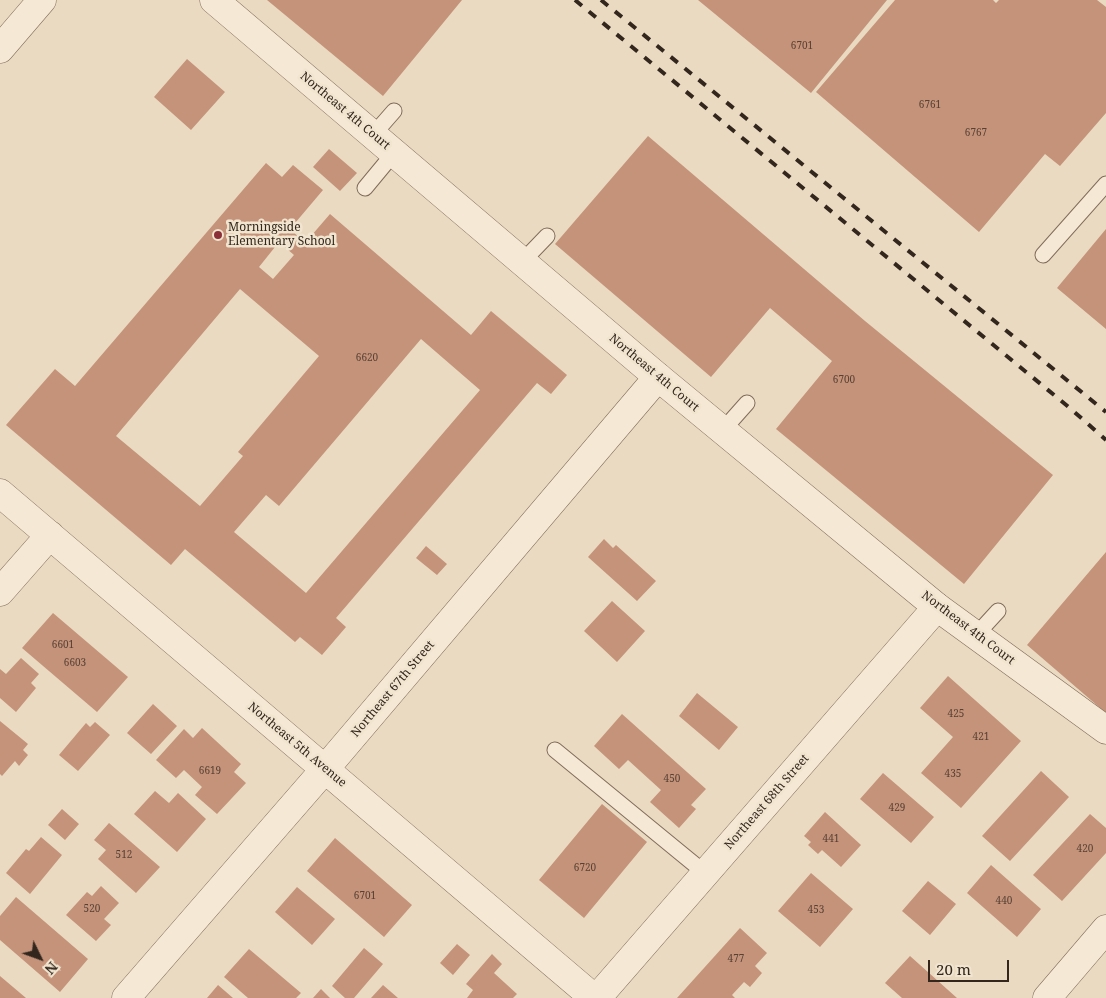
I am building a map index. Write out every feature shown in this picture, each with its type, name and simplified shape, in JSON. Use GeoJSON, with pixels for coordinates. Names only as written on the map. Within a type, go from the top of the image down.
{"type":"FeatureCollection","features":[{"type":"Feature","properties":{"kind":"street"},"geometry":{"type":"LineString","coordinates":[[0,49],[42,0]]}},
{"type":"Feature","properties":{"kind":"street","name":"Northeast 4th Court"},"geometry":{"type":"LineString","coordinates":[[214,0],[658,377],[937,606],[1106,730]]}},
{"type":"Feature","properties":{"kind":"street","name":"Northeast 67th Street"},"geometry":{"type":"LineString","coordinates":[[126,998],[325,769],[658,377]]}},
{"type":"Feature","properties":{"kind":"street","name":"Northeast 5th Avenue"},"geometry":{"type":"LineString","coordinates":[[0,493],[595,998]]}},
{"type":"Feature","properties":{"kind":"street"},"geometry":{"type":"LineString","coordinates":[[0,592],[50,535]]}},
{"type":"Feature","properties":{"kind":"street","name":"Northeast 68th Street"},"geometry":{"type":"LineString","coordinates":[[595,998],[937,606]]}},
{"type":"Feature","properties":{"kind":"street"},"geometry":{"type":"LineString","coordinates":[[1048,998],[1106,930]]}},
{"type":"Feature","properties":{"kind":"lane"},"geometry":{"type":"LineString","coordinates":[[373,135],[394,111]]}},
{"type":"Feature","properties":{"kind":"lane"},"geometry":{"type":"LineString","coordinates":[[366,188],[394,153]]}},
{"type":"Feature","properties":{"kind":"lane"},"geometry":{"type":"LineString","coordinates":[[1043,255],[1106,184]]}},
{"type":"Feature","properties":{"kind":"lane"},"geometry":{"type":"LineString","coordinates":[[522,262],[547,236]]}},
{"type":"Feature","properties":{"kind":"lane"},"geometry":{"type":"LineString","coordinates":[[723,430],[747,403]]}},
{"type":"Feature","properties":{"kind":"lane"},"geometry":{"type":"LineString","coordinates":[[976,635],[998,611]]}},
{"type":"Feature","properties":{"kind":"lane"},"geometry":{"type":"LineString","coordinates":[[555,750],[706,873]]}},
{"type":"Feature","properties":{"kind":"building"},"geometry":{"type":"Polygon","coordinates":[[[267,0],[462,0],[383,96],[267,0]]]}},
{"type":"Feature","properties":{"kind":"building"},"geometry":{"type":"Polygon","coordinates":[[[698,0],[887,0],[811,93],[698,0]]]}},
{"type":"Feature","properties":{"kind":"building"},"geometry":{"type":"Polygon","coordinates":[[[895,0],[993,0],[996,3],[999,0],[1097,0],[1106,7],[1106,113],[1060,166],[1045,154],[979,232],[816,92],[895,0]]]}},
{"type":"Feature","properties":{"kind":"building"},"geometry":{"type":"Polygon","coordinates":[[[187,59],[225,92],[191,130],[154,97],[187,59]]]}},
{"type":"Feature","properties":{"kind":"building"},"geometry":{"type":"Polygon","coordinates":[[[648,136],[865,321],[1053,475],[964,584],[776,429],[832,361],[770,308],[711,377],[555,244],[648,136]]]}},
{"type":"Feature","properties":{"kind":"building"},"geometry":{"type":"Polygon","coordinates":[[[329,149],[357,173],[340,191],[313,167],[329,149]]]}},
{"type":"Feature","properties":{"kind":"building"},"geometry":{"type":"Polygon","coordinates":[[[266,163],[282,177],[293,165],[323,190],[290,229],[305,243],[330,214],[471,335],[491,311],[567,375],[551,394],[537,383],[336,618],[346,627],[322,655],[300,637],[295,642],[185,549],[171,565],[6,425],[55,369],[75,386],[266,163]],[[279,242],[259,267],[273,279],[294,255],[279,242]],[[240,289],[116,436],[200,506],[243,456],[238,452],[319,356],[240,289]],[[421,339],[279,506],[266,495],[234,532],[306,593],[480,390],[421,339]]]}},
{"type":"Feature","properties":{"kind":"building"},"geometry":{"type":"Polygon","coordinates":[[[1106,229],[1106,329],[1057,288],[1106,229]]]}},
{"type":"Feature","properties":{"kind":"building"},"geometry":{"type":"Polygon","coordinates":[[[604,539],[613,548],[616,545],[656,581],[637,601],[588,557],[604,539]]]}},
{"type":"Feature","properties":{"kind":"building"},"geometry":{"type":"Polygon","coordinates":[[[426,546],[447,564],[437,575],[416,558],[426,546]]]}},
{"type":"Feature","properties":{"kind":"building"},"geometry":{"type":"Polygon","coordinates":[[[1106,552],[1106,713],[1027,645],[1106,552]]]}},
{"type":"Feature","properties":{"kind":"building"},"geometry":{"type":"Polygon","coordinates":[[[612,601],[645,631],[617,662],[584,631],[612,601]]]}},
{"type":"Feature","properties":{"kind":"building"},"geometry":{"type":"Polygon","coordinates":[[[53,613],[128,677],[97,712],[22,648],[53,613]]]}},
{"type":"Feature","properties":{"kind":"building"},"geometry":{"type":"Polygon","coordinates":[[[21,658],[39,674],[31,683],[36,688],[16,712],[0,698],[0,669],[6,674],[21,658]]]}},
{"type":"Feature","properties":{"kind":"building"},"geometry":{"type":"Polygon","coordinates":[[[948,676],[1021,741],[961,808],[921,773],[953,737],[920,708],[948,676]]]}},
{"type":"Feature","properties":{"kind":"building"},"geometry":{"type":"Polygon","coordinates":[[[697,693],[738,727],[719,750],[679,716],[697,693]]]}},
{"type":"Feature","properties":{"kind":"building"},"geometry":{"type":"Polygon","coordinates":[[[153,704],[177,726],[151,754],[127,733],[153,704]]]}},
{"type":"Feature","properties":{"kind":"building"},"geometry":{"type":"Polygon","coordinates":[[[622,714],[706,789],[691,805],[696,809],[679,828],[650,802],[661,790],[628,760],[619,769],[594,746],[622,714]]]}},
{"type":"Feature","properties":{"kind":"building"},"geometry":{"type":"Polygon","coordinates":[[[0,721],[28,744],[23,750],[28,755],[19,766],[15,761],[2,776],[0,774],[0,721]]]}},
{"type":"Feature","properties":{"kind":"building"},"geometry":{"type":"Polygon","coordinates":[[[95,722],[110,735],[78,771],[59,755],[86,723],[90,727],[95,722]]]}},
{"type":"Feature","properties":{"kind":"building"},"geometry":{"type":"Polygon","coordinates":[[[202,728],[241,764],[234,772],[246,783],[217,814],[195,795],[202,787],[184,770],[176,778],[156,760],[184,729],[193,738],[202,728]]]}},
{"type":"Feature","properties":{"kind":"building"},"geometry":{"type":"Polygon","coordinates":[[[1041,771],[1069,797],[1010,861],[982,836],[1041,771]]]}},
{"type":"Feature","properties":{"kind":"building"},"geometry":{"type":"Polygon","coordinates":[[[883,773],[934,817],[911,843],[860,799],[883,773]]]}},
{"type":"Feature","properties":{"kind":"building"},"geometry":{"type":"Polygon","coordinates":[[[155,791],[169,803],[178,793],[206,819],[177,852],[134,814],[155,791]]]}},
{"type":"Feature","properties":{"kind":"building"},"geometry":{"type":"Polygon","coordinates":[[[602,804],[647,842],[584,918],[539,880],[602,804]]]}},
{"type":"Feature","properties":{"kind":"building"},"geometry":{"type":"Polygon","coordinates":[[[62,809],[79,824],[65,840],[48,825],[62,809]]]}},
{"type":"Feature","properties":{"kind":"building"},"geometry":{"type":"Polygon","coordinates":[[[825,812],[861,845],[841,867],[822,850],[818,854],[808,845],[811,842],[804,836],[825,812]]]}},
{"type":"Feature","properties":{"kind":"building"},"geometry":{"type":"Polygon","coordinates":[[[1090,814],[1106,828],[1106,853],[1062,901],[1033,875],[1090,814]]]}},
{"type":"Feature","properties":{"kind":"building"},"geometry":{"type":"Polygon","coordinates":[[[109,823],[160,867],[136,893],[98,859],[106,850],[94,840],[109,823]]]}},
{"type":"Feature","properties":{"kind":"building"},"geometry":{"type":"Polygon","coordinates":[[[41,837],[62,855],[30,894],[6,873],[26,849],[29,851],[41,837]]]}},
{"type":"Feature","properties":{"kind":"building"},"geometry":{"type":"Polygon","coordinates":[[[335,838],[412,905],[384,937],[307,871],[335,838]]]}},
{"type":"Feature","properties":{"kind":"building"},"geometry":{"type":"Polygon","coordinates":[[[991,865],[1041,909],[1017,937],[967,893],[991,865]]]}},
{"type":"Feature","properties":{"kind":"building"},"geometry":{"type":"Polygon","coordinates":[[[811,873],[853,909],[820,947],[778,911],[811,873]]]}},
{"type":"Feature","properties":{"kind":"building"},"geometry":{"type":"Polygon","coordinates":[[[928,881],[956,904],[930,935],[902,911],[928,881]]]}},
{"type":"Feature","properties":{"kind":"building"},"geometry":{"type":"Polygon","coordinates":[[[101,886],[119,903],[104,919],[111,925],[96,941],[66,915],[87,892],[92,896],[101,886]]]}},
{"type":"Feature","properties":{"kind":"building"},"geometry":{"type":"Polygon","coordinates":[[[297,887],[335,919],[312,945],[275,912],[297,887]]]}},
{"type":"Feature","properties":{"kind":"building"},"geometry":{"type":"Polygon","coordinates":[[[16,897],[88,959],[60,992],[0,940],[0,916],[16,897]]]}},
{"type":"Feature","properties":{"kind":"building"},"geometry":{"type":"Polygon","coordinates":[[[740,928],[767,953],[755,966],[762,973],[750,987],[744,982],[732,995],[735,998],[677,998],[740,928]]]}},
{"type":"Feature","properties":{"kind":"building"},"geometry":{"type":"Polygon","coordinates":[[[457,944],[470,955],[453,975],[440,963],[457,944]]]}},
{"type":"Feature","properties":{"kind":"building"},"geometry":{"type":"Polygon","coordinates":[[[364,948],[383,964],[354,998],[345,998],[332,986],[364,948]]]}},
{"type":"Feature","properties":{"kind":"building"},"geometry":{"type":"Polygon","coordinates":[[[249,949],[301,993],[296,998],[248,998],[224,977],[249,949]]]}},
{"type":"Feature","properties":{"kind":"building"},"geometry":{"type":"Polygon","coordinates":[[[492,954],[502,964],[494,973],[517,994],[513,998],[467,998],[473,990],[466,984],[492,954]]]}},
{"type":"Feature","properties":{"kind":"building"},"geometry":{"type":"Polygon","coordinates":[[[910,956],[957,998],[902,998],[885,983],[910,956]]]}},
{"type":"Feature","properties":{"kind":"building"},"geometry":{"type":"Polygon","coordinates":[[[0,976],[26,998],[0,998],[0,976]]]}},
{"type":"Feature","properties":{"kind":"building"},"geometry":{"type":"Polygon","coordinates":[[[218,985],[233,998],[207,998],[218,985]]]}},
{"type":"Feature","properties":{"kind":"building"},"geometry":{"type":"Polygon","coordinates":[[[383,985],[398,998],[371,998],[383,985]]]}},
{"type":"Feature","properties":{"kind":"building"},"geometry":{"type":"Polygon","coordinates":[[[321,989],[330,998],[313,998],[321,989]]]}},
{"type":"Feature","properties":{"kind":"railway"},"geometry":{"type":"LineString","coordinates":[[575,0],[1071,409],[1106,440]]}},
{"type":"Feature","properties":{"kind":"railway"},"geometry":{"type":"LineString","coordinates":[[601,0],[1106,412]]}},
{"type":"Feature","properties":{"kind":"place","name":"Morningside Elementary School"},"geometry":{"type":"Point","coordinates":[218,235]}}]}
